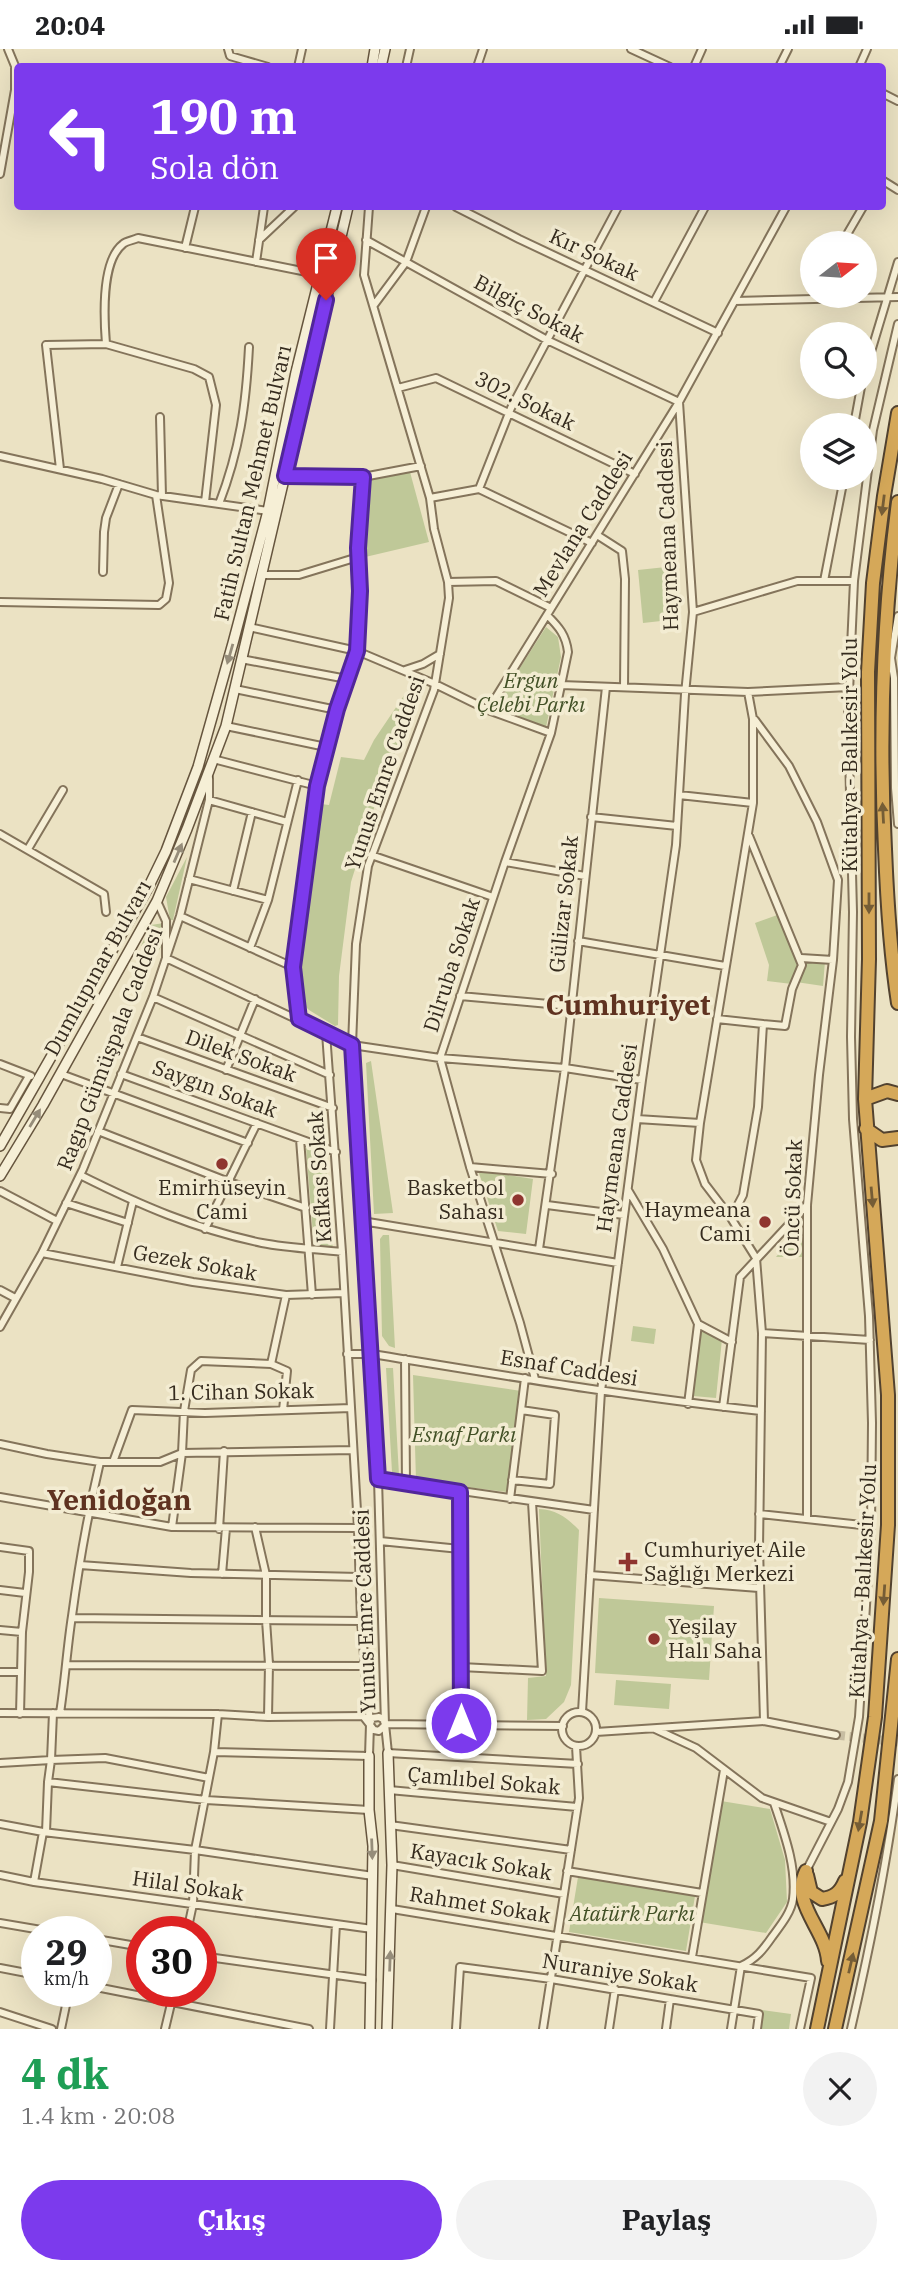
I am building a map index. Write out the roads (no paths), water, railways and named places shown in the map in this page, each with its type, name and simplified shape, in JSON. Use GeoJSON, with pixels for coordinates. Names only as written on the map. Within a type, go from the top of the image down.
{"type":"FeatureCollection","features":[{"type":"Feature","properties":{"kind":"highway","name":"Kütahya - Balıkesir Yolu"},"geometry":{"type":"LineString","coordinates":[[817,2029],[860,1822],[875,1717],[888,1525],[888,1395],[865,1099],[869,959],[868,672],[875,570],[898,413]]}},
{"type":"Feature","properties":{"kind":"highway","name":"Kütahya - Balıkesir Yolu"},"geometry":{"type":"LineString","coordinates":[[898,502],[889,581],[882,688],[882,785],[888,918],[898,1003]]}},
{"type":"Feature","properties":{"kind":"highway"},"geometry":{"type":"LineString","coordinates":[[865,1099],[887,1091],[898,1094]]}},
{"type":"Feature","properties":{"kind":"highway"},"geometry":{"type":"LineString","coordinates":[[866,1129],[882,1140],[898,1137]]}},
{"type":"Feature","properties":{"kind":"highway","name":"Kütahya - Balıkesir Yolu"},"geometry":{"type":"LineString","coordinates":[[835,2029],[881,1821],[898,1659]]}},
{"type":"Feature","properties":{"kind":"highway"},"geometry":{"type":"LineString","coordinates":[[806,1871],[811,1892],[822,1899],[839,1892],[851,1866]]}},
{"type":"Feature","properties":{"kind":"highway"},"geometry":{"type":"LineString","coordinates":[[806,1871],[801,1892],[805,1907],[827,1950],[829,1973]]}},
{"type":"Feature","properties":{"kind":"main road","name":"Fatih Sultan Mehmet Bulvarı"},"geometry":{"type":"LineString","coordinates":[[198,767],[268,511],[296,372],[336,210]]}},
{"type":"Feature","properties":{"kind":"main road","name":"Fatih Sultan Mehmet Bulvarı"},"geometry":{"type":"LineString","coordinates":[[211,764],[226,726],[347,210]]}},
{"type":"Feature","properties":{"kind":"main road","name":"Dumlupınar Bulvarı"},"geometry":{"type":"LineString","coordinates":[[0,1176],[61,1074],[157,901],[211,764]]}},
{"type":"Feature","properties":{"kind":"main road","name":"Dumlupınar Bulvarı"},"geometry":{"type":"LineString","coordinates":[[0,1146],[33,1077],[149,886],[166,851],[198,767]]}},
{"type":"Feature","properties":{"kind":"main road"},"geometry":{"type":"LineString","coordinates":[[387,2029],[392,1909],[388,1753]]}},
{"type":"Feature","properties":{"kind":"main road"},"geometry":{"type":"LineString","coordinates":[[369,1756],[369,1810],[373,1846],[370,2029]]}},
{"type":"Feature","properties":{"kind":"street"},"geometry":{"type":"LineString","coordinates":[[228,49],[230,56],[254,63]]}},
{"type":"Feature","properties":{"kind":"street"},"geometry":{"type":"LineString","coordinates":[[631,49],[661,63]]}},
{"type":"Feature","properties":{"kind":"street"},"geometry":{"type":"LineString","coordinates":[[0,174],[14,96]]}},
{"type":"Feature","properties":{"kind":"street"},"geometry":{"type":"LineString","coordinates":[[185,248],[194,210]]}},
{"type":"Feature","properties":{"kind":"street"},"geometry":{"type":"LineString","coordinates":[[256,262],[264,210]]}},
{"type":"Feature","properties":{"kind":"street"},"geometry":{"type":"LineString","coordinates":[[259,240],[291,210]]}},
{"type":"Feature","properties":{"kind":"street","name":"Yunus Emre Caddesi"},"geometry":{"type":"LineString","coordinates":[[369,210],[364,275],[421,466],[448,582],[449,599],[435,684],[371,855],[356,944],[352,1045],[372,1354],[388,1753]]}},
{"type":"Feature","properties":{"kind":"street"},"geometry":{"type":"LineString","coordinates":[[374,305],[406,262],[425,210]]}},
{"type":"Feature","properties":{"kind":"street","name":"Kır Sokak"},"geometry":{"type":"LineString","coordinates":[[462,210],[718,333]]}},
{"type":"Feature","properties":{"kind":"street"},"geometry":{"type":"LineString","coordinates":[[479,489],[509,413],[616,210]]}},
{"type":"Feature","properties":{"kind":"street"},"geometry":{"type":"LineString","coordinates":[[654,302],[703,210]]}},
{"type":"Feature","properties":{"kind":"street","name":"Mevlana Caddesi"},"geometry":{"type":"LineString","coordinates":[[488,710],[679,403],[784,210]]}},
{"type":"Feature","properties":{"kind":"street"},"geometry":{"type":"LineString","coordinates":[[849,231],[861,210]]}},
{"type":"Feature","properties":{"kind":"street"},"geometry":{"type":"LineString","coordinates":[[106,344],[106,281],[111,262],[123,244],[138,238],[332,277]]}},
{"type":"Feature","properties":{"kind":"street","name":"Bilgiç Sokak"},"geometry":{"type":"LineString","coordinates":[[366,240],[547,340],[679,403]]}},
{"type":"Feature","properties":{"kind":"street"},"geometry":{"type":"LineString","coordinates":[[877,331],[898,262]]}},
{"type":"Feature","properties":{"kind":"street"},"geometry":{"type":"LineString","coordinates":[[877,297],[898,297]]}},
{"type":"Feature","properties":{"kind":"street"},"geometry":{"type":"LineString","coordinates":[[736,301],[800,298]]}},
{"type":"Feature","properties":{"kind":"street"},"geometry":{"type":"LineString","coordinates":[[806,1871],[848,1782],[859,1717],[871,1526],[870,1340],[853,1119],[853,912],[848,714],[854,581],[873,431],[898,324]]}},
{"type":"Feature","properties":{"kind":"street"},"geometry":{"type":"LineString","coordinates":[[60,469],[46,345],[106,344],[194,369],[209,377],[216,405],[205,502]]}},
{"type":"Feature","properties":{"kind":"street"},"geometry":{"type":"LineString","coordinates":[[219,504],[239,443],[247,396],[248,347]]}},
{"type":"Feature","properties":{"kind":"street","name":"302. Sokak"},"geometry":{"type":"LineString","coordinates":[[398,388],[436,377],[635,474]]}},
{"type":"Feature","properties":{"kind":"street","name":"Haymeana Caddesi"},"geometry":{"type":"LineString","coordinates":[[582,1712],[601,1391],[677,826],[693,612],[679,403]]}},
{"type":"Feature","properties":{"kind":"street"},"geometry":{"type":"LineString","coordinates":[[0,602],[159,605],[166,599],[169,583],[159,495],[160,417]]}},
{"type":"Feature","properties":{"kind":"street"},"geometry":{"type":"LineString","coordinates":[[0,456],[159,495],[268,511]]}},
{"type":"Feature","properties":{"kind":"street"},"geometry":{"type":"LineString","coordinates":[[285,476],[363,477],[421,466]]}},
{"type":"Feature","properties":{"kind":"street"},"geometry":{"type":"LineString","coordinates":[[299,1019],[293,967],[317,786],[337,709],[357,651],[360,591],[358,557],[363,477]]}},
{"type":"Feature","properties":{"kind":"street"},"geometry":{"type":"LineString","coordinates":[[103,572],[103,532],[119,484]]}},
{"type":"Feature","properties":{"kind":"street"},"geometry":{"type":"LineString","coordinates":[[429,498],[479,489],[592,543]]}},
{"type":"Feature","properties":{"kind":"street"},"geometry":{"type":"LineString","coordinates":[[824,581],[842,490]]}},
{"type":"Feature","properties":{"kind":"street"},"geometry":{"type":"LineString","coordinates":[[597,535],[622,551],[625,579],[624,687]]}},
{"type":"Feature","properties":{"kind":"street"},"geometry":{"type":"LineString","coordinates":[[889,581],[898,548]]}},
{"type":"Feature","properties":{"kind":"street"},"geometry":{"type":"LineString","coordinates":[[262,575],[299,575],[358,557]]}},
{"type":"Feature","properties":{"kind":"street"},"geometry":{"type":"LineString","coordinates":[[693,612],[797,580],[854,581]]}},
{"type":"Feature","properties":{"kind":"street"},"geometry":{"type":"LineString","coordinates":[[448,582],[496,581],[551,608]]}},
{"type":"Feature","properties":{"kind":"street","name":"Dilruba Sokak"},"geometry":{"type":"LineString","coordinates":[[535,1379],[470,1167],[440,1058],[551,733],[568,652],[567,640],[562,631],[547,615]]}},
{"type":"Feature","properties":{"kind":"street"},"geometry":{"type":"LineString","coordinates":[[898,616],[891,658],[894,678],[898,824]]}},
{"type":"Feature","properties":{"kind":"street"},"geometry":{"type":"LineString","coordinates":[[249,627],[357,651],[405,670],[488,710],[551,733]]}},
{"type":"Feature","properties":{"kind":"street"},"geometry":{"type":"LineString","coordinates":[[405,670],[440,654]]}},
{"type":"Feature","properties":{"kind":"street"},"geometry":{"type":"LineString","coordinates":[[241,659],[347,679]]}},
{"type":"Feature","properties":{"kind":"street"},"geometry":{"type":"LineString","coordinates":[[561,685],[748,692],[849,687]]}},
{"type":"Feature","properties":{"kind":"street","name":"Gülizar Sokak"},"geometry":{"type":"LineString","coordinates":[[539,1249],[552,1174],[565,1068],[606,687]]}},
{"type":"Feature","properties":{"kind":"street"},"geometry":{"type":"LineString","coordinates":[[235,689],[337,709]]}},
{"type":"Feature","properties":{"kind":"street"},"geometry":{"type":"LineString","coordinates":[[748,692],[754,719],[753,803],[696,1160],[705,1184],[731,1218],[756,1258],[762,1333],[759,1588],[764,1721]]}},
{"type":"Feature","properties":{"kind":"street","name":"Öncü Sokak"},"geometry":{"type":"LineString","coordinates":[[754,719],[789,766],[817,822],[838,880],[833,960],[807,1205],[807,1519]]}},
{"type":"Feature","properties":{"kind":"street"},"geometry":{"type":"LineString","coordinates":[[226,726],[326,747]]}},
{"type":"Feature","properties":{"kind":"street"},"geometry":{"type":"LineString","coordinates":[[211,764],[317,786]]}},
{"type":"Feature","properties":{"kind":"street","name":"Ragıp Gümüşpala Caddesi"},"geometry":{"type":"LineString","coordinates":[[0,1327],[42,1253],[80,1175],[153,997],[180,916],[209,800],[211,764]]}},
{"type":"Feature","properties":{"kind":"street"},"geometry":{"type":"LineString","coordinates":[[250,948],[268,900],[298,780]]}},
{"type":"Feature","properties":{"kind":"street"},"geometry":{"type":"LineString","coordinates":[[27,849],[63,790]]}},
{"type":"Feature","properties":{"kind":"street"},"geometry":{"type":"LineString","coordinates":[[679,795],[753,803]]}},
{"type":"Feature","properties":{"kind":"street"},"geometry":{"type":"LineString","coordinates":[[209,800],[287,822]]}},
{"type":"Feature","properties":{"kind":"street"},"geometry":{"type":"LineString","coordinates":[[233,891],[252,812]]}},
{"type":"Feature","properties":{"kind":"street"},"geometry":{"type":"LineString","coordinates":[[591,817],[677,826]]}},
{"type":"Feature","properties":{"kind":"street"},"geometry":{"type":"LineString","coordinates":[[0,834],[104,894],[106,912]]}},
{"type":"Feature","properties":{"kind":"street"},"geometry":{"type":"LineString","coordinates":[[717,1019],[785,1026],[792,989],[802,965],[748,835]]}},
{"type":"Feature","properties":{"kind":"street"},"geometry":{"type":"LineString","coordinates":[[371,855],[493,897]]}},
{"type":"Feature","properties":{"kind":"street"},"geometry":{"type":"LineString","coordinates":[[505,862],[585,876]]}},
{"type":"Feature","properties":{"kind":"street"},"geometry":{"type":"LineString","coordinates":[[189,879],[268,900]]}},
{"type":"Feature","properties":{"kind":"street"},"geometry":{"type":"LineString","coordinates":[[157,901],[166,921],[166,958],[352,1045],[440,1058],[565,1068],[642,1080]]}},
{"type":"Feature","properties":{"kind":"street"},"geometry":{"type":"LineString","coordinates":[[180,916],[293,967]]}},
{"type":"Feature","properties":{"kind":"street"},"geometry":{"type":"LineString","coordinates":[[578,941],[725,967]]}},
{"type":"Feature","properties":{"kind":"street"},"geometry":{"type":"LineString","coordinates":[[801,958],[833,960]]}},
{"type":"Feature","properties":{"kind":"street"},"geometry":{"type":"LineString","coordinates":[[460,996],[571,1006]]}},
{"type":"Feature","properties":{"kind":"street"},"geometry":{"type":"LineString","coordinates":[[153,997],[330,1075]]}},
{"type":"Feature","properties":{"kind":"street"},"geometry":{"type":"LineString","coordinates":[[226,1070],[255,999]]}},
{"type":"Feature","properties":{"kind":"street"},"geometry":{"type":"LineString","coordinates":[[731,1218],[743,1195],[758,1107],[763,1024]]}},
{"type":"Feature","properties":{"kind":"street","name":"Kafkas Sokak"},"geometry":{"type":"LineString","coordinates":[[326,1033],[342,1252],[361,1621],[370,1724],[369,1756]]}},
{"type":"Feature","properties":{"kind":"street","name":"Dilek Sokak"},"geometry":{"type":"LineString","coordinates":[[137,1037],[333,1108]]}},
{"type":"Feature","properties":{"kind":"street"},"geometry":{"type":"LineString","coordinates":[[0,1064],[33,1077],[10,1109],[0,1108]]}},
{"type":"Feature","properties":{"kind":"street"},"geometry":{"type":"LineString","coordinates":[[61,1074],[248,1143]]}},
{"type":"Feature","properties":{"kind":"street","name":"Saygın Sokak"},"geometry":{"type":"LineString","coordinates":[[121,1075],[335,1152]]}},
{"type":"Feature","properties":{"kind":"street"},"geometry":{"type":"LineString","coordinates":[[637,1119],[700,1123]]}},
{"type":"Feature","properties":{"kind":"street"},"geometry":{"type":"LineString","coordinates":[[205,1229],[257,1123]]}},
{"type":"Feature","properties":{"kind":"street"},"geometry":{"type":"LineString","coordinates":[[98,1131],[229,1182],[306,1208]]}},
{"type":"Feature","properties":{"kind":"street"},"geometry":{"type":"LineString","coordinates":[[300,1139],[312,1294]]}},
{"type":"Feature","properties":{"kind":"street"},"geometry":{"type":"LineString","coordinates":[[470,1167],[552,1174]]}},
{"type":"Feature","properties":{"kind":"street"},"geometry":{"type":"LineString","coordinates":[[80,1175],[133,1201],[205,1229],[265,1244],[342,1252]]}},
{"type":"Feature","properties":{"kind":"street"},"geometry":{"type":"LineString","coordinates":[[628,1188],[663,1249],[698,1324],[688,1404]]}},
{"type":"Feature","properties":{"kind":"street"},"geometry":{"type":"LineString","coordinates":[[0,1191],[57,1221]]}},
{"type":"Feature","properties":{"kind":"street"},"geometry":{"type":"LineString","coordinates":[[117,1267],[133,1201]]}},
{"type":"Feature","properties":{"kind":"street"},"geometry":{"type":"LineString","coordinates":[[66,1203],[128,1223]]}},
{"type":"Feature","properties":{"kind":"street"},"geometry":{"type":"LineString","coordinates":[[547,1205],[624,1215]]}},
{"type":"Feature","properties":{"kind":"street"},"geometry":{"type":"LineString","coordinates":[[723,1407],[740,1277],[807,1205]]}},
{"type":"Feature","properties":{"kind":"street"},"geometry":{"type":"LineString","coordinates":[[362,1221],[618,1263]]}},
{"type":"Feature","properties":{"kind":"street","name":"Gezek Sokak"},"geometry":{"type":"LineString","coordinates":[[42,1253],[192,1282],[286,1295],[344,1293]]}},
{"type":"Feature","properties":{"kind":"street"},"geometry":{"type":"LineString","coordinates":[[0,1290],[15,1298]]}},
{"type":"Feature","properties":{"kind":"street"},"geometry":{"type":"LineString","coordinates":[[271,1364],[286,1295]]}},
{"type":"Feature","properties":{"kind":"street"},"geometry":{"type":"LineString","coordinates":[[698,1324],[732,1342]]}},
{"type":"Feature","properties":{"kind":"street"},"geometry":{"type":"LineString","coordinates":[[762,1333],[870,1340]]}},
{"type":"Feature","properties":{"kind":"street","name":"Esnaf Caddesi"},"geometry":{"type":"LineString","coordinates":[[347,1354],[372,1354],[688,1404],[761,1412]]}},
{"type":"Feature","properties":{"kind":"street"},"geometry":{"type":"LineString","coordinates":[[405,1359],[406,1484]]}},
{"type":"Feature","properties":{"kind":"street"},"geometry":{"type":"LineString","coordinates":[[172,1527],[191,1370],[201,1361],[271,1364],[287,1371],[283,1410]]}},
{"type":"Feature","properties":{"kind":"street"},"geometry":{"type":"LineString","coordinates":[[510,1499],[525,1378]]}},
{"type":"Feature","properties":{"kind":"street","name":"1. Cihan Sokak"},"geometry":{"type":"LineString","coordinates":[[114,1462],[132,1410],[205,1413],[351,1408]]}},
{"type":"Feature","properties":{"kind":"street"},"geometry":{"type":"LineString","coordinates":[[512,1480],[550,1484],[555,1415],[521,1410]]}},
{"type":"Feature","properties":{"kind":"street"},"geometry":{"type":"LineString","coordinates":[[0,1444],[100,1462],[160,1462],[182,1453],[224,1451],[353,1450]]}},
{"type":"Feature","properties":{"kind":"street"},"geometry":{"type":"LineString","coordinates":[[222,1574],[224,1451]]}},
{"type":"Feature","properties":{"kind":"street"},"geometry":{"type":"LineString","coordinates":[[34,1882],[44,1832],[57,1713],[68,1665],[72,1618],[88,1514],[100,1462]]}},
{"type":"Feature","properties":{"kind":"street"},"geometry":{"type":"LineString","coordinates":[[378,1479],[594,1510]]}},
{"type":"Feature","properties":{"kind":"street"},"geometry":{"type":"LineString","coordinates":[[460,1492],[461,1723]]}},
{"type":"Feature","properties":{"kind":"street"},"geometry":{"type":"LineString","coordinates":[[0,1497],[172,1527],[358,1528]]}},
{"type":"Feature","properties":{"kind":"street"},"geometry":{"type":"LineString","coordinates":[[461,1667],[542,1671],[532,1502]]}},
{"type":"Feature","properties":{"kind":"street"},"geometry":{"type":"LineString","coordinates":[[759,1514],[871,1526]]}},
{"type":"Feature","properties":{"kind":"street"},"geometry":{"type":"LineString","coordinates":[[255,1527],[266,1575],[268,1717]]}},
{"type":"Feature","properties":{"kind":"street"},"geometry":{"type":"LineString","coordinates":[[380,1541],[460,1549]]}},
{"type":"Feature","properties":{"kind":"street"},"geometry":{"type":"LineString","coordinates":[[0,1547],[29,1552],[22,1632],[20,1714]]}},
{"type":"Feature","properties":{"kind":"street"},"geometry":{"type":"LineString","coordinates":[[80,1566],[222,1574],[359,1577]]}},
{"type":"Feature","properties":{"kind":"street"},"geometry":{"type":"LineString","coordinates":[[590,1575],[759,1588]]}},
{"type":"Feature","properties":{"kind":"street"},"geometry":{"type":"LineString","coordinates":[[0,1590],[25,1593]]}},
{"type":"Feature","properties":{"kind":"street"},"geometry":{"type":"LineString","coordinates":[[72,1618],[361,1621]]}},
{"type":"Feature","properties":{"kind":"street"},"geometry":{"type":"LineString","coordinates":[[0,1630],[22,1632]]}},
{"type":"Feature","properties":{"kind":"street"},"geometry":{"type":"LineString","coordinates":[[68,1665],[365,1666]]}},
{"type":"Feature","properties":{"kind":"street"},"geometry":{"type":"LineString","coordinates":[[0,1672],[21,1672]]}},
{"type":"Feature","properties":{"kind":"street"},"geometry":{"type":"LineString","coordinates":[[582,1712],[592,1717],[596,1732],[591,1741],[582,1746],[567,1741],[563,1726],[568,1717],[582,1712]]}},
{"type":"Feature","properties":{"kind":"street"},"geometry":{"type":"LineString","coordinates":[[0,1713],[363,1716],[372,1729],[379,1731],[385,1724],[563,1726]]}},
{"type":"Feature","properties":{"kind":"street"},"geometry":{"type":"LineString","coordinates":[[190,1916],[195,1850],[206,1800],[218,1714]]}},
{"type":"Feature","properties":{"kind":"street"},"geometry":{"type":"LineString","coordinates":[[596,1732],[764,1721],[836,1735]]}},
{"type":"Feature","properties":{"kind":"street"},"geometry":{"type":"LineString","coordinates":[[655,1729],[696,1748],[756,1794],[774,1803],[831,1822]]}},
{"type":"Feature","properties":{"kind":"street"},"geometry":{"type":"LineString","coordinates":[[543,2029],[577,1807],[576,1745]]}},
{"type":"Feature","properties":{"kind":"street"},"geometry":{"type":"LineString","coordinates":[[214,1752],[369,1756]]}},
{"type":"Feature","properties":{"kind":"street"},"geometry":{"type":"LineString","coordinates":[[388,1753],[578,1763]]}},
{"type":"Feature","properties":{"kind":"street"},"geometry":{"type":"LineString","coordinates":[[0,1763],[105,1758],[209,1778]]}},
{"type":"Feature","properties":{"kind":"street"},"geometry":{"type":"LineString","coordinates":[[692,1957],[723,1770]]}},
{"type":"Feature","properties":{"kind":"street"},"geometry":{"type":"LineString","coordinates":[[851,2029],[895,1824],[898,1780]]}},
{"type":"Feature","properties":{"kind":"street"},"geometry":{"type":"LineString","coordinates":[[48,1781],[206,1800],[369,1810]]}},
{"type":"Feature","properties":{"kind":"street","name":"Çamlıbel Sokak"},"geometry":{"type":"LineString","coordinates":[[389,1790],[577,1807]]}},
{"type":"Feature","properties":{"kind":"street"},"geometry":{"type":"LineString","coordinates":[[731,2029],[741,1966],[754,1960],[764,1948],[779,1928],[793,1900],[788,1846],[774,1803]]}},
{"type":"Feature","properties":{"kind":"street"},"geometry":{"type":"LineString","coordinates":[[0,1824],[373,1876]]}},
{"type":"Feature","properties":{"kind":"street"},"geometry":{"type":"LineString","coordinates":[[390,1825],[570,1850]]}},
{"type":"Feature","properties":{"kind":"street","name":"Kayacık Sokak"},"geometry":{"type":"LineString","coordinates":[[392,1865],[564,1894]]}},
{"type":"Feature","properties":{"kind":"street"},"geometry":{"type":"LineString","coordinates":[[567,1871],[702,1893]]}},
{"type":"Feature","properties":{"kind":"street","name":"Hilal Sokak"},"geometry":{"type":"LineString","coordinates":[[0,1875],[372,1929]]}},
{"type":"Feature","properties":{"kind":"street","name":"Rahmet Sokak"},"geometry":{"type":"LineString","coordinates":[[392,1909],[811,1978],[800,2029]]}},
{"type":"Feature","properties":{"kind":"street"},"geometry":{"type":"LineString","coordinates":[[0,1923],[21,1927]]}},
{"type":"Feature","properties":{"kind":"street"},"geometry":{"type":"LineString","coordinates":[[330,2029],[336,1924]]}},
{"type":"Feature","properties":{"kind":"street"},"geometry":{"type":"LineString","coordinates":[[217,1959],[372,1980]]}},
{"type":"Feature","properties":{"kind":"street","name":"Nuraniye Sokak"},"geometry":{"type":"LineString","coordinates":[[456,2029],[460,1967],[615,1989],[759,2014],[757,2029]]}},
{"type":"Feature","properties":{"kind":"street"},"geometry":{"type":"LineString","coordinates":[[0,1968],[21,1972]]}},
{"type":"Feature","properties":{"kind":"street"},"geometry":{"type":"LineString","coordinates":[[609,2029],[615,1989]]}},
{"type":"Feature","properties":{"kind":"street"},"geometry":{"type":"LineString","coordinates":[[666,2029],[670,1999]]}},
{"type":"Feature","properties":{"kind":"street"},"geometry":{"type":"LineString","coordinates":[[61,2029],[66,2007]]}},
{"type":"Feature","properties":{"kind":"street"},"geometry":{"type":"LineString","coordinates":[[165,2029],[170,2007]]}},
{"type":"Feature","properties":{"kind":"street"},"geometry":{"type":"LineString","coordinates":[[200,2007],[309,2029]]}},
{"type":"Feature","properties":{"kind":"street"},"geometry":{"type":"LineString","coordinates":[[0,2012],[52,2029]]}},
{"type":"Feature","properties":{"kind":"street"},"geometry":{"type":"LineString","coordinates":[[261,2029],[262,2020]]}},
{"type":"Feature","properties":{"kind":"tunnel"},"geometry":{"type":"LineString","coordinates":[[836,1735],[898,1742]]}},
{"type":"Feature","properties":{"kind":"place","name":"Emirhüseyin Cami"},"geometry":{"type":"Point","coordinates":[222,1164]}},
{"type":"Feature","properties":{"kind":"place","name":"Basketbol Sahası"},"geometry":{"type":"Point","coordinates":[518,1200]}},
{"type":"Feature","properties":{"kind":"place","name":"Haymeana Cami"},"geometry":{"type":"Point","coordinates":[765,1222]}},
{"type":"Feature","properties":{"kind":"place","name":"Cumhuriyet Aile Sağlığı Merkezi"},"geometry":{"type":"Point","coordinates":[628,1562]}},
{"type":"Feature","properties":{"kind":"place","name":"Yeşilay Halı Saha"},"geometry":{"type":"Point","coordinates":[654,1639]}},
{"type":"Feature","properties":{"kind":"district","name":"Cumhuriyet"},"geometry":{"type":"Point","coordinates":[628,1005]}},
{"type":"Feature","properties":{"kind":"district","name":"Yenidoğan"},"geometry":{"type":"Point","coordinates":[119,1500]}},
{"type":"Feature","properties":{"kind":"park label","name":"Ergun Çelebi Parkı"},"geometry":{"type":"Point","coordinates":[531,693]}},
{"type":"Feature","properties":{"kind":"park label","name":"Esnaf Parkı"},"geometry":{"type":"Point","coordinates":[464,1435]}},
{"type":"Feature","properties":{"kind":"park label","name":"Atatürk Parkı"},"geometry":{"type":"Point","coordinates":[632,1914]}}]}
